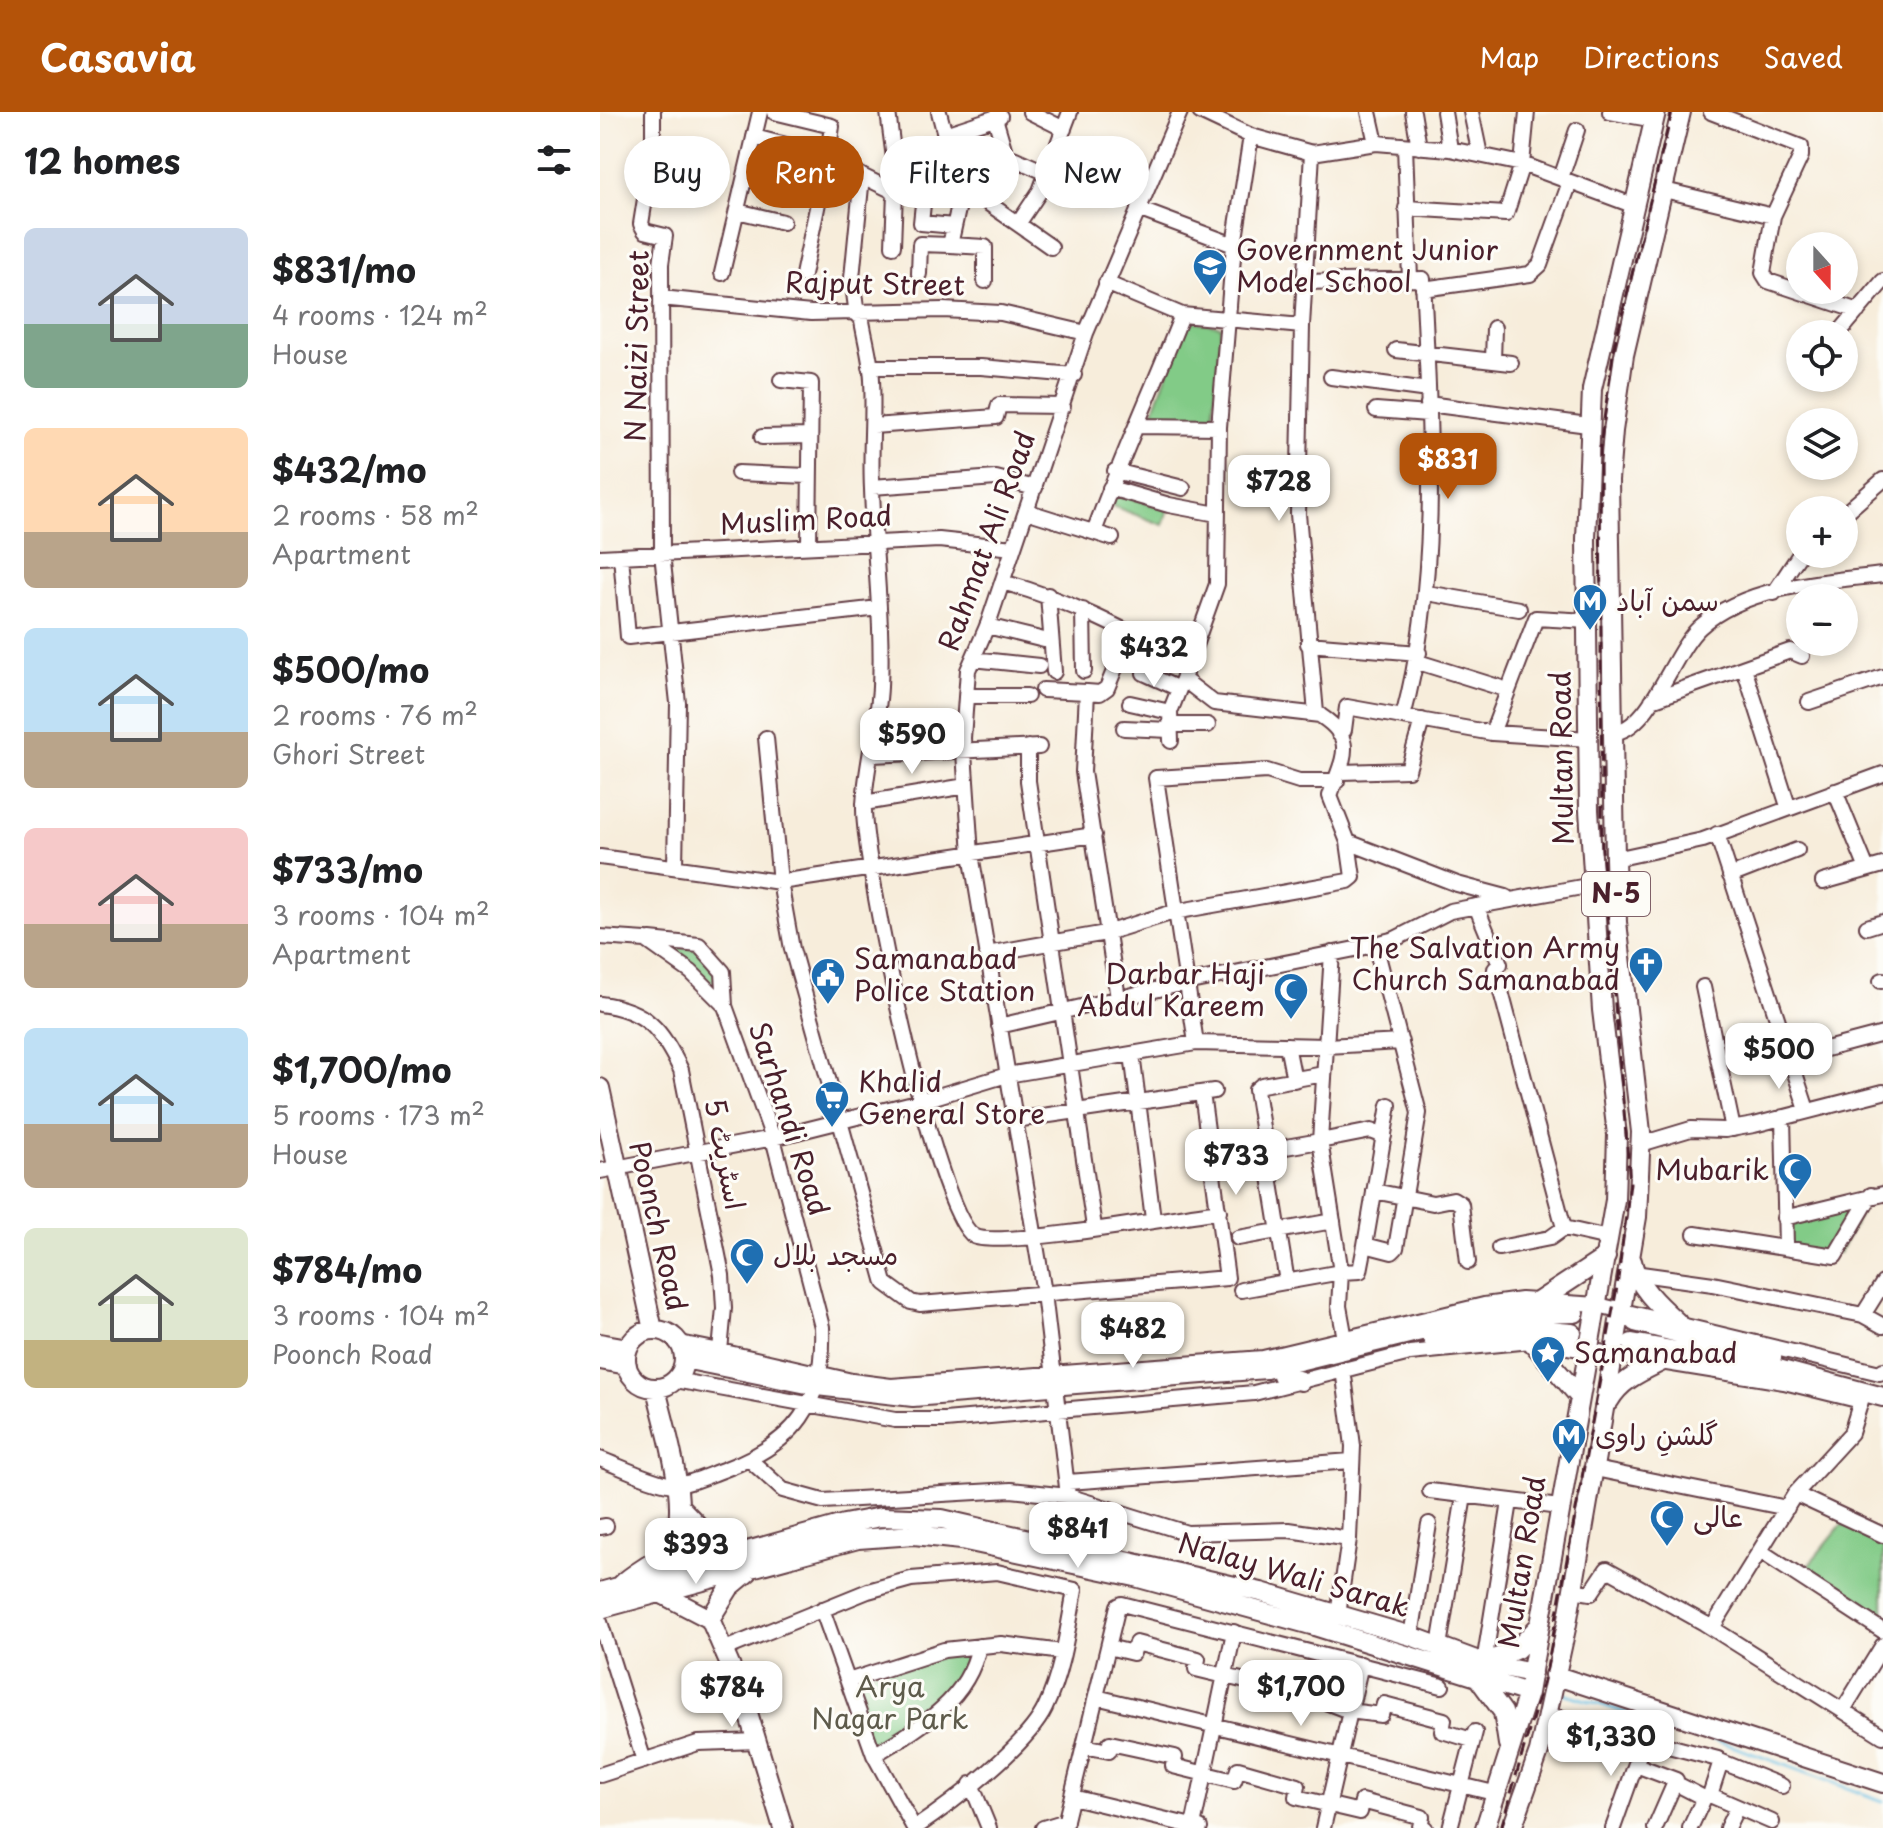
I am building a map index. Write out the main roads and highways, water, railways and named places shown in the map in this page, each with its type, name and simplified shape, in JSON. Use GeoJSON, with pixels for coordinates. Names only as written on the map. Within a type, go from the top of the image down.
{"type":"FeatureCollection","features":[{"type":"Feature","properties":{"kind":"main road","name":"Multan Road"},"geometry":{"type":"LineString","coordinates":[[1512,1828],[1539,1752],[1595,1469],[1614,1353],[1628,1316],[1633,1266],[1641,1144],[1617,922],[1611,733],[1609,480],[1616,403],[1633,314],[1681,112]]}},
{"type":"Feature","properties":{"kind":"main road","name":"Multan Road"},"geometry":{"type":"LineString","coordinates":[[1485,1828],[1528,1693],[1578,1395],[1598,1305],[1616,1183],[1617,1135],[1593,885],[1588,425],[1610,309],[1656,116]]}},
{"type":"Feature","properties":{"kind":"main road"},"geometry":{"type":"LineString","coordinates":[[1610,309],[1633,314]]}},
{"type":"Feature","properties":{"kind":"main road","name":"Poonch Road"},"geometry":{"type":"LineString","coordinates":[[600,1088],[608,1170],[653,1330]]}},
{"type":"Feature","properties":{"kind":"main road"},"geometry":{"type":"LineString","coordinates":[[1539,1301],[1606,1257]]}},
{"type":"Feature","properties":{"kind":"main road"},"geometry":{"type":"LineString","coordinates":[[1633,1266],[1650,1295],[1677,1322]]}},
{"type":"Feature","properties":{"kind":"main road"},"geometry":{"type":"LineString","coordinates":[[1289,1363],[1486,1315],[1575,1313]]}},
{"type":"Feature","properties":{"kind":"main road"},"geometry":{"type":"LineString","coordinates":[[1628,1316],[1882,1376]]}},
{"type":"Feature","properties":{"kind":"main road"},"geometry":{"type":"LineString","coordinates":[[680,1363],[815,1390],[902,1397],[1058,1392],[1234,1373],[1461,1333],[1509,1328],[1572,1333]]}},
{"type":"Feature","properties":{"kind":"main road"},"geometry":{"type":"LineString","coordinates":[[627,1356],[638,1335],[653,1330],[664,1331],[680,1363]]}},
{"type":"Feature","properties":{"kind":"main road"},"geometry":{"type":"LineString","coordinates":[[1531,1341],[1578,1395]]}},
{"type":"Feature","properties":{"kind":"main road"},"geometry":{"type":"LineString","coordinates":[[600,1343],[627,1356],[637,1382],[656,1388]]}},
{"type":"Feature","properties":{"kind":"main road"},"geometry":{"type":"LineString","coordinates":[[1632,1343],[1778,1369],[1883,1397]]}},
{"type":"Feature","properties":{"kind":"main road"},"geometry":{"type":"LineString","coordinates":[[600,1360],[627,1356]]}},
{"type":"Feature","properties":{"kind":"main road"},"geometry":{"type":"LineString","coordinates":[[1605,1407],[1616,1388],[1663,1361]]}},
{"type":"Feature","properties":{"kind":"main road"},"geometry":{"type":"LineString","coordinates":[[656,1388],[680,1363]]}},
{"type":"Feature","properties":{"kind":"main road"},"geometry":{"type":"LineString","coordinates":[[1289,1363],[1301,1381]]}},
{"type":"Feature","properties":{"kind":"main road"},"geometry":{"type":"LineString","coordinates":[[656,1388],[682,1509],[708,1536],[742,1553]]}},
{"type":"Feature","properties":{"kind":"main road"},"geometry":{"type":"LineString","coordinates":[[1861,1401],[1883,1408]]}},
{"type":"Feature","properties":{"kind":"main road"},"geometry":{"type":"LineString","coordinates":[[609,1590],[665,1553],[672,1544],[682,1509]]}},
{"type":"Feature","properties":{"kind":"main road","name":"Nalay Wali Sarak"},"geometry":{"type":"LineString","coordinates":[[609,1590],[844,1524],[906,1517],[942,1519],[1153,1573],[1338,1615],[1411,1636],[1439,1646],[1528,1693]]}},
{"type":"Feature","properties":{"kind":"main road","name":"Nalay Wali Sarak"},"geometry":{"type":"LineString","coordinates":[[600,1609],[858,1539],[914,1535],[961,1540],[1153,1573],[1311,1625],[1481,1670],[1532,1673]]}},
{"type":"Feature","properties":{"kind":"main road"},"geometry":{"type":"LineString","coordinates":[[710,1619],[730,1587],[743,1574],[759,1567]]}},
{"type":"Feature","properties":{"kind":"main road"},"geometry":{"type":"LineString","coordinates":[[660,1593],[710,1619],[725,1649],[758,1741],[783,1828]]}},
{"type":"Feature","properties":{"kind":"main road"},"geometry":{"type":"LineString","coordinates":[[1508,1758],[1503,1712],[1481,1670],[1517,1649],[1539,1626]]}},
{"type":"Feature","properties":{"kind":"main road"},"geometry":{"type":"LineString","coordinates":[[1554,1675],[1883,1783]]}},
{"type":"Feature","properties":{"kind":"waterway"},"geometry":{"type":"LineString","coordinates":[[1243,1597],[1266,1604]]}},
{"type":"Feature","properties":{"kind":"waterway"},"geometry":{"type":"LineString","coordinates":[[1507,1677],[1519,1681]]}},
{"type":"Feature","properties":{"kind":"waterway"},"geometry":{"type":"LineString","coordinates":[[1563,1693],[1721,1742],[1883,1801]]}},
{"type":"Feature","properties":{"kind":"railway"},"geometry":{"type":"LineString","coordinates":[[1501,1828],[1547,1668],[1617,1287],[1630,1183],[1602,849],[1600,448],[1614,347],[1672,112]]}},
{"type":"Feature","properties":{"kind":"place","name":"Government Junior Model School"},"geometry":{"type":"Point","coordinates":[1210,297]}},
{"type":"Feature","properties":{"kind":"place","name":"سمن آباد"},"geometry":{"type":"Point","coordinates":[1590,632]}},
{"type":"Feature","properties":{"kind":"place","name":"The Salvation Army Church Samanabad"},"geometry":{"type":"Point","coordinates":[1646,995]}},
{"type":"Feature","properties":{"kind":"place","name":"Samanabad Police Station"},"geometry":{"type":"Point","coordinates":[828,1006]}},
{"type":"Feature","properties":{"kind":"place","name":"Darbar Haji Abdul Kareem"},"geometry":{"type":"Point","coordinates":[1291,1021]}},
{"type":"Feature","properties":{"kind":"place","name":"Khalid General Store"},"geometry":{"type":"Point","coordinates":[832,1129]}},
{"type":"Feature","properties":{"kind":"place","name":"Mubarik"},"geometry":{"type":"Point","coordinates":[1795,1201]}},
{"type":"Feature","properties":{"kind":"place","name":"مسجد بلال"},"geometry":{"type":"Point","coordinates":[747,1286]}},
{"type":"Feature","properties":{"kind":"place","name":"Samanabad"},"geometry":{"type":"Point","coordinates":[1548,1384]}},
{"type":"Feature","properties":{"kind":"place","name":"گلشنِ راوی"},"geometry":{"type":"Point","coordinates":[1569,1466]}},
{"type":"Feature","properties":{"kind":"place","name":"عالی"},"geometry":{"type":"Point","coordinates":[1667,1548]}},
{"type":"Feature","properties":{"kind":"park label","name":"Arya Nagar Park"},"geometry":{"type":"Point","coordinates":[890,1703]}}]}
